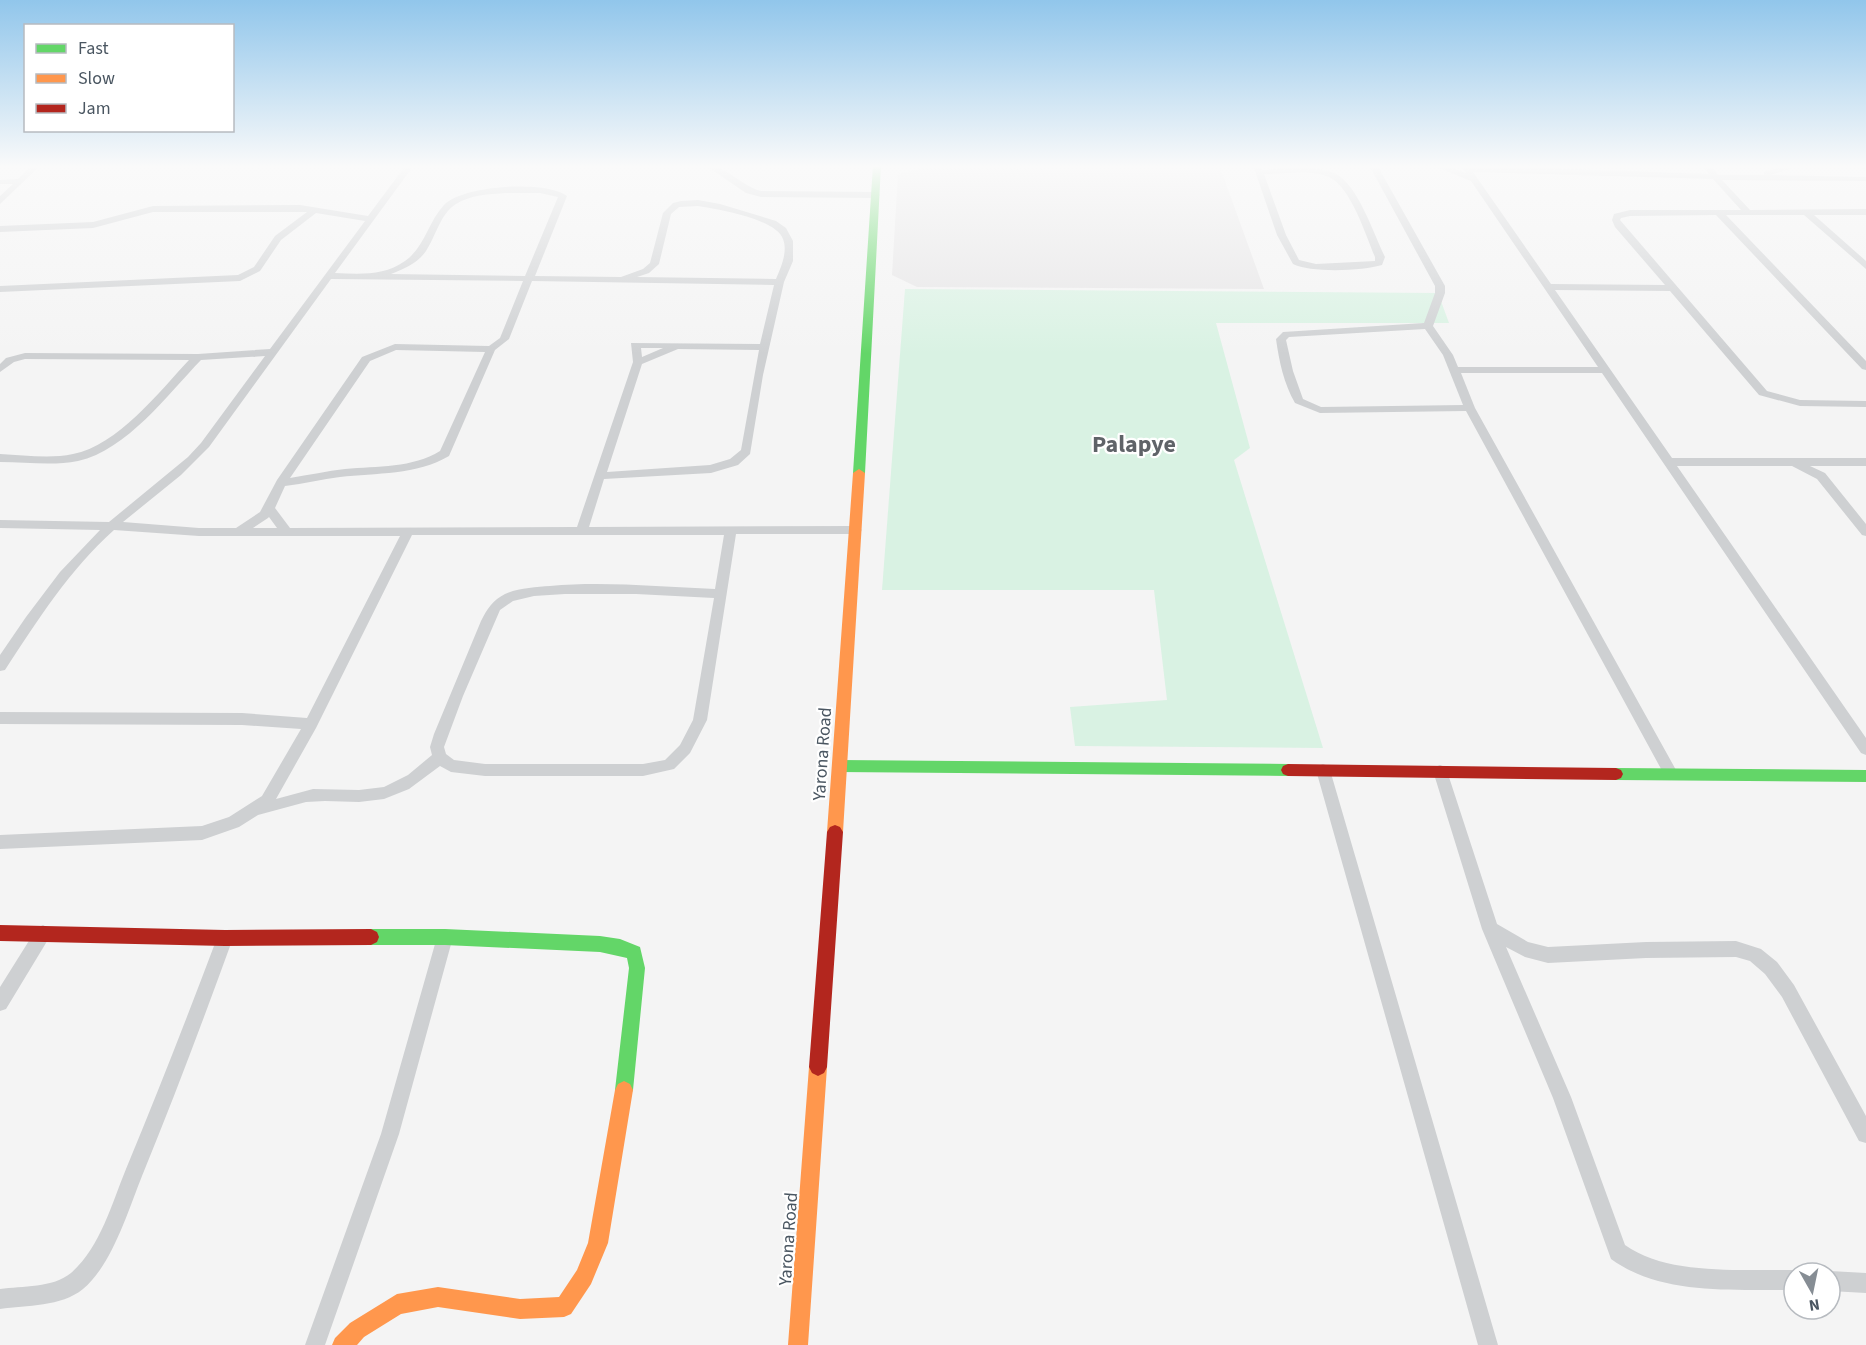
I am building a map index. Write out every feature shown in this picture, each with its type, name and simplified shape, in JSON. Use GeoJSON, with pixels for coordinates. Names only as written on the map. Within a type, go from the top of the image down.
{"type":"FeatureCollection","features":[{"type":"Feature","properties":{"kind":"street"},"geometry":{"type":"LineString","coordinates":[[0,229],[29,228]]}},
{"type":"Feature","properties":{"kind":"street"},"geometry":{"type":"LineString","coordinates":[[0,289],[240,278],[257,269],[278,238],[292,228]]}},
{"type":"Feature","properties":{"kind":"street"},"geometry":{"type":"LineString","coordinates":[[0,666],[68,572],[89,547],[186,467],[222,424],[366,228]]}},
{"type":"Feature","properties":{"kind":"street"},"geometry":{"type":"LineString","coordinates":[[381,275],[415,258],[435,228]]}},
{"type":"Feature","properties":{"kind":"street"},"geometry":{"type":"LineString","coordinates":[[281,483],[333,474],[417,465],[439,459],[445,453],[491,349],[504,339],[550,228]]}},
{"type":"Feature","properties":{"kind":"street"},"geometry":{"type":"LineString","coordinates":[[624,279],[646,271],[654,264],[663,228]]}},
{"type":"Feature","properties":{"kind":"street"},"geometry":{"type":"LineString","coordinates":[[600,476],[694,472],[734,462],[747,451],[758,375],[790,249],[783,230],[780,228]]}},
{"type":"Feature","properties":{"kind":"street","name":"Yarona Road"},"geometry":{"type":"LineString","coordinates":[[798,1345],[856,531],[874,228]]}},
{"type":"Feature","properties":{"kind":"street"},"geometry":{"type":"LineString","coordinates":[[1281,228],[1294,261],[1299,264],[1320,266],[1361,266],[1379,263],[1380,257],[1366,228]]}},
{"type":"Feature","properties":{"kind":"street"},"geometry":{"type":"LineString","coordinates":[[1408,228],[1440,286],[1440,293],[1428,327]]}},
{"type":"Feature","properties":{"kind":"street"},"geometry":{"type":"LineString","coordinates":[[1510,228],[1548,287],[1866,749]]}},
{"type":"Feature","properties":{"kind":"street"},"geometry":{"type":"LineString","coordinates":[[1620,228],[1763,393],[1777,400],[1796,403],[1866,404]]}},
{"type":"Feature","properties":{"kind":"street"},"geometry":{"type":"LineString","coordinates":[[1733,228],[1866,367]]}},
{"type":"Feature","properties":{"kind":"street"},"geometry":{"type":"LineString","coordinates":[[1824,228],[1866,266]]}},
{"type":"Feature","properties":{"kind":"street"},"geometry":{"type":"LineString","coordinates":[[330,276],[780,282]]}},
{"type":"Feature","properties":{"kind":"street"},"geometry":{"type":"LineString","coordinates":[[1548,287],[1671,288]]}},
{"type":"Feature","properties":{"kind":"street"},"geometry":{"type":"LineString","coordinates":[[1428,327],[1448,355],[1470,408],[1671,774]]}},
{"type":"Feature","properties":{"kind":"street"},"geometry":{"type":"LineString","coordinates":[[1428,327],[1286,334],[1281,339],[1282,345],[1288,374],[1299,401],[1320,410],[1470,408]]}},
{"type":"Feature","properties":{"kind":"street"},"geometry":{"type":"LineString","coordinates":[[581,532],[638,362],[635,345],[673,348],[766,347]]}},
{"type":"Feature","properties":{"kind":"street"},"geometry":{"type":"LineString","coordinates":[[238,532],[259,519],[269,508],[281,483],[366,359],[395,347],[491,349]]}},
{"type":"Feature","properties":{"kind":"street"},"geometry":{"type":"LineString","coordinates":[[638,362],[673,348]]}},
{"type":"Feature","properties":{"kind":"street"},"geometry":{"type":"LineString","coordinates":[[0,369],[10,360],[25,356],[198,357],[275,352]]}},
{"type":"Feature","properties":{"kind":"street"},"geometry":{"type":"LineString","coordinates":[[0,458],[76,458],[101,448],[117,438],[198,357]]}},
{"type":"Feature","properties":{"kind":"street"},"geometry":{"type":"LineString","coordinates":[[1453,370],[1605,370]]}},
{"type":"Feature","properties":{"kind":"street"},"geometry":{"type":"LineString","coordinates":[[1793,461],[1821,476],[1866,532]]}},
{"type":"Feature","properties":{"kind":"street"},"geometry":{"type":"LineString","coordinates":[[1821,476],[1823,461]]}},
{"type":"Feature","properties":{"kind":"street"},"geometry":{"type":"LineString","coordinates":[[1668,462],[1866,462]]}},
{"type":"Feature","properties":{"kind":"street"},"geometry":{"type":"LineString","coordinates":[[269,508],[287,532]]}},
{"type":"Feature","properties":{"kind":"street"},"geometry":{"type":"LineString","coordinates":[[0,524],[115,526],[199,532],[856,531]]}},
{"type":"Feature","properties":{"kind":"street"},"geometry":{"type":"LineString","coordinates":[[719,594],[634,589],[535,590],[506,599],[495,606],[454,699],[437,747],[440,757],[451,766],[485,770],[643,770],[669,765],[685,749],[700,720],[730,531]]}},
{"type":"Feature","properties":{"kind":"street"},"geometry":{"type":"LineString","coordinates":[[0,842],[202,833],[234,822],[257,809],[267,801],[311,724],[408,532]]}},
{"type":"Feature","properties":{"kind":"street"},"geometry":{"type":"LineString","coordinates":[[0,718],[243,719],[311,724]]}},
{"type":"Feature","properties":{"kind":"street"},"geometry":{"type":"LineString","coordinates":[[257,809],[310,795],[337,793],[357,796],[378,795],[410,782],[440,757]]}},
{"type":"Feature","properties":{"kind":"street"},"geometry":{"type":"LineString","coordinates":[[839,766],[1866,776]]}},
{"type":"Feature","properties":{"kind":"street"},"geometry":{"type":"LineString","coordinates":[[1323,770],[1488,1345]]}},
{"type":"Feature","properties":{"kind":"street"},"geometry":{"type":"LineString","coordinates":[[1440,771],[1490,929],[1562,1097],[1618,1252],[1625,1259],[1651,1269],[1702,1277],[1782,1280]]}},
{"type":"Feature","properties":{"kind":"street"},"geometry":{"type":"LineString","coordinates":[[1490,929],[1525,949],[1548,955],[1646,950],[1736,949],[1755,955],[1771,968],[1788,991],[1866,1134]]}},
{"type":"Feature","properties":{"kind":"street"},"geometry":{"type":"LineString","coordinates":[[0,933],[225,938],[445,938],[600,944],[620,947],[633,953],[637,968],[627,1076],[598,1243],[592,1266],[581,1286],[564,1307],[520,1309],[438,1297],[397,1304],[357,1330],[342,1345]]}},
{"type":"Feature","properties":{"kind":"street"},"geometry":{"type":"LineString","coordinates":[[0,1003],[43,933]]}},
{"type":"Feature","properties":{"kind":"street"},"geometry":{"type":"LineString","coordinates":[[0,1299],[69,1286],[86,1273],[111,1228],[175,1074],[225,938]]}},
{"type":"Feature","properties":{"kind":"street"},"geometry":{"type":"LineString","coordinates":[[315,1345],[390,1134],[445,938]]}},
{"type":"Feature","properties":{"kind":"street"},"geometry":{"type":"LineString","coordinates":[[1842,1282],[1866,1283]]}},
{"type":"Feature","properties":{"kind":"shaded area"},"geometry":{"type":"Polygon","coordinates":[[[895,228],[1242,228],[1264,289],[917,287],[892,275],[895,228]]]}},
{"type":"Feature","properties":{"kind":"green space"},"geometry":{"type":"Polygon","coordinates":[[[905,289],[1438,293],[1449,323],[1216,323],[1250,448],[1234,460],[1323,748],[1075,746],[1070,707],[1167,700],[1154,590],[882,590],[905,289]]]}},
{"type":"Feature","properties":{"kind":"traffic: fast"},"geometry":{"type":"LineString","coordinates":[[859,473],[873,228]]}},
{"type":"Feature","properties":{"kind":"traffic: fast"},"geometry":{"type":"LineString","coordinates":[[839,766],[1288,770]]}},
{"type":"Feature","properties":{"kind":"traffic: fast"},"geometry":{"type":"LineString","coordinates":[[1616,774],[1866,776]]}},
{"type":"Feature","properties":{"kind":"traffic: fast"},"geometry":{"type":"LineString","coordinates":[[371,937],[445,937],[600,944],[620,947],[634,953],[637,968],[624,1090]]}},
{"type":"Feature","properties":{"kind":"traffic: slow"},"geometry":{"type":"LineString","coordinates":[[835,832],[859,473]]}},
{"type":"Feature","properties":{"kind":"traffic: slow"},"geometry":{"type":"LineString","coordinates":[[798,1345],[818,1067]]}},
{"type":"Feature","properties":{"kind":"traffic: slow"},"geometry":{"type":"LineString","coordinates":[[342,1345],[357,1330],[397,1304],[438,1297],[520,1309],[564,1307],[584,1277],[598,1243],[624,1090]]}},
{"type":"Feature","properties":{"kind":"traffic: jam"},"geometry":{"type":"LineString","coordinates":[[1288,770],[1616,774]]}},
{"type":"Feature","properties":{"kind":"traffic: jam"},"geometry":{"type":"LineString","coordinates":[[818,1067],[835,832]]}},
{"type":"Feature","properties":{"kind":"traffic: jam"},"geometry":{"type":"LineString","coordinates":[[0,933],[225,938],[371,937]]}},
{"type":"Feature","properties":{"kind":"district","name":"Palapye"},"geometry":{"type":"Point","coordinates":[1134,444]}}]}
